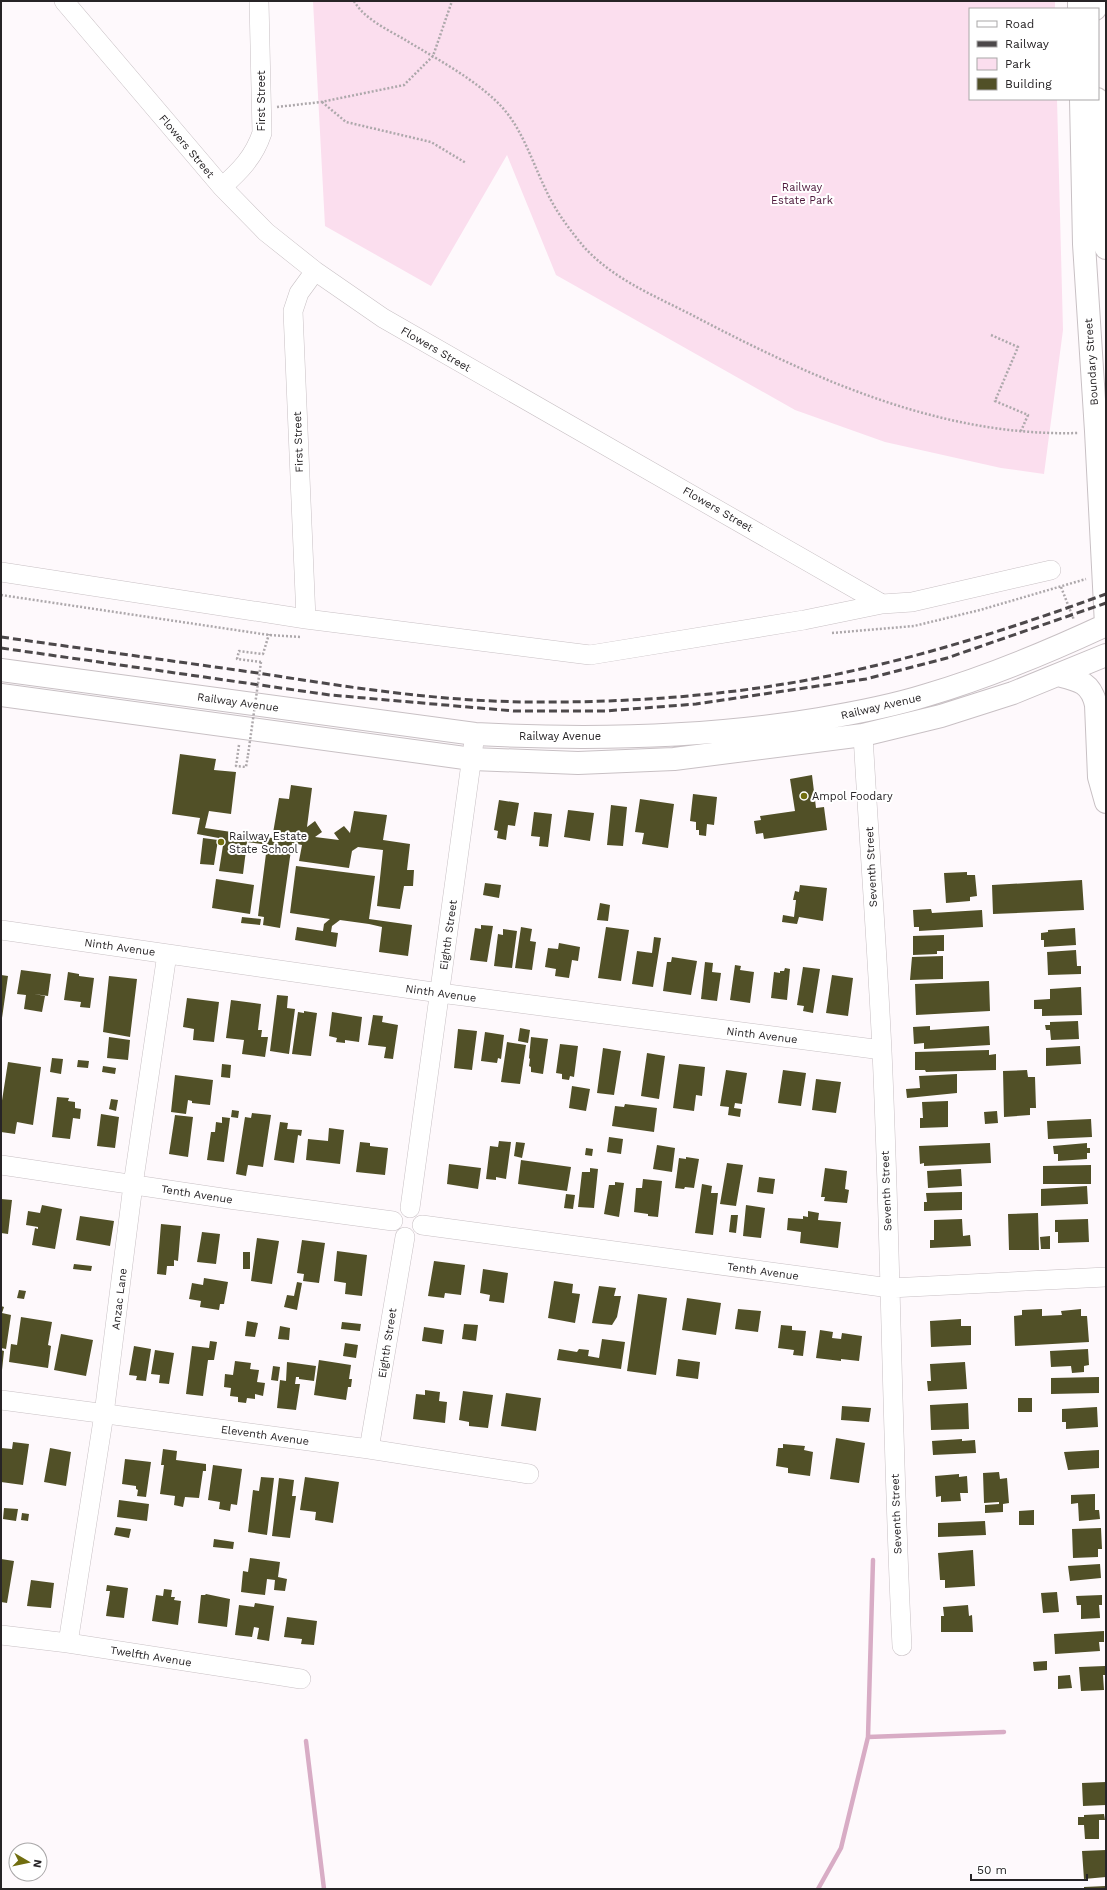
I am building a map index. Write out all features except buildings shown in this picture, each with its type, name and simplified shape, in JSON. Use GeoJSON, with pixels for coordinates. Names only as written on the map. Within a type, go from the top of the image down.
{"type":"FeatureCollection","features":[{"type":"Feature","properties":{"kind":"main road","name":"Boundary Street"},"geometry":{"type":"LineString","coordinates":[[1081,100],[1084,244],[1096,431],[1106,625]]}},
{"type":"Feature","properties":{"kind":"main road"},"geometry":{"type":"LineString","coordinates":[[1097,100],[1101,207],[1106,248]]}},
{"type":"Feature","properties":{"kind":"main road","name":"Railway Avenue"},"geometry":{"type":"LineString","coordinates":[[1,670],[475,734],[538,737],[667,736],[775,726],[860,712],[927,695],[1060,647],[1106,625]]}},
{"type":"Feature","properties":{"kind":"main road","name":"Railway Avenue"},"geometry":{"type":"LineString","coordinates":[[1,695],[472,759],[578,763],[674,759],[863,735],[941,716],[1013,693],[1106,655]]}},
{"type":"Feature","properties":{"kind":"main road"},"geometry":{"type":"LineString","coordinates":[[1058,675],[1080,682],[1090,689],[1094,696],[1099,777],[1106,802]]}},
{"type":"Feature","properties":{"kind":"street","name":"Flowers Street"},"geometry":{"type":"LineString","coordinates":[[64,1],[222,187],[266,232],[315,271],[383,318],[882,604]]}},
{"type":"Feature","properties":{"kind":"street","name":"First Street"},"geometry":{"type":"LineString","coordinates":[[222,187],[240,171],[257,148],[262,133],[259,1]]}},
{"type":"Feature","properties":{"kind":"street","name":"First Street"},"geometry":{"type":"LineString","coordinates":[[306,619],[293,311],[300,293],[315,271]]}},
{"type":"Feature","properties":{"kind":"street"},"geometry":{"type":"LineString","coordinates":[[1,572],[306,619],[590,655],[804,620],[882,604],[912,602],[1052,570]]}},
{"type":"Feature","properties":{"kind":"street","name":"Eighth Street"},"geometry":{"type":"LineString","coordinates":[[410,1208],[475,734]]}},
{"type":"Feature","properties":{"kind":"street","name":"Seventh Street"},"geometry":{"type":"LineString","coordinates":[[863,735],[882,1050],[896,1520],[902,1646]]}},
{"type":"Feature","properties":{"kind":"street","name":"Ninth Avenue"},"geometry":{"type":"LineString","coordinates":[[1,930],[440,993],[882,1050]]}},
{"type":"Feature","properties":{"kind":"street","name":"Anzac Lane"},"geometry":{"type":"LineString","coordinates":[[68,1643],[104,1414],[133,1184],[167,954]]}},
{"type":"Feature","properties":{"kind":"street","name":"Tenth Avenue"},"geometry":{"type":"LineString","coordinates":[[1,1165],[393,1221]]}},
{"type":"Feature","properties":{"kind":"street"},"geometry":{"type":"LineString","coordinates":[[410,1208],[418,1212],[421,1216],[422,1225],[416,1235],[405,1237],[397,1233],[393,1221],[394,1216],[400,1210],[410,1208]]}},
{"type":"Feature","properties":{"kind":"street","name":"Tenth Avenue"},"geometry":{"type":"LineString","coordinates":[[422,1225],[890,1288],[1106,1277]]}},
{"type":"Feature","properties":{"kind":"street","name":"Eighth Street"},"geometry":{"type":"LineString","coordinates":[[369,1449],[405,1237]]}},
{"type":"Feature","properties":{"kind":"street","name":"Eleventh Avenue"},"geometry":{"type":"LineString","coordinates":[[1,1400],[369,1449],[529,1474]]}},
{"type":"Feature","properties":{"kind":"street","name":"Twelfth Avenue"},"geometry":{"type":"LineString","coordinates":[[1,1635],[68,1643],[301,1679]]}},
{"type":"Feature","properties":{"kind":"path"},"geometry":{"type":"LineString","coordinates":[[354,1],[374,21],[464,76],[494,98],[508,112],[522,135],[545,189],[558,213],[585,247],[619,277],[733,336],[805,371],[858,394],[958,422],[1021,431],[1079,433]]}},
{"type":"Feature","properties":{"kind":"path"},"geometry":{"type":"LineString","coordinates":[[262,109],[322,102],[404,85],[433,56],[452,1]]}},
{"type":"Feature","properties":{"kind":"path"},"geometry":{"type":"LineString","coordinates":[[322,102],[346,122],[431,142],[466,163]]}},
{"type":"Feature","properties":{"kind":"path"},"geometry":{"type":"LineString","coordinates":[[991,335],[1018,347],[995,401],[1028,415],[1021,431]]}},
{"type":"Feature","properties":{"kind":"path"},"geometry":{"type":"LineString","coordinates":[[1075,621],[1061,587],[1103,572]]}},
{"type":"Feature","properties":{"kind":"path"},"geometry":{"type":"LineString","coordinates":[[239,745],[236,766],[246,767],[261,662],[237,659],[239,651],[263,654],[269,635],[271,614]]}},
{"type":"Feature","properties":{"kind":"green space","name":"Railway Estate Park"},"geometry":{"type":"Polygon","coordinates":[[[313,1],[1055,1],[1055,8],[969,8],[969,100],[1057,100],[1063,330],[1044,474],[1001,468],[885,442],[795,410],[556,275],[507,155],[431,286],[325,226],[313,1]]]}},
{"type":"Feature","properties":{"kind":"waterway"},"geometry":{"type":"LineString","coordinates":[[818,1889],[841,1848],[868,1737],[873,1560]]}},
{"type":"Feature","properties":{"kind":"waterway"},"geometry":{"type":"LineString","coordinates":[[868,1737],[1004,1732]]}},
{"type":"Feature","properties":{"kind":"waterway"},"geometry":{"type":"LineString","coordinates":[[306,1741],[324,1889]]}},
{"type":"Feature","properties":{"kind":"railway"},"geometry":{"type":"LineString","coordinates":[[1,637],[358,688],[426,696],[527,702],[608,701],[728,692],[768,687],[847,672],[978,638],[1106,594]]}},
{"type":"Feature","properties":{"kind":"railway"},"geometry":{"type":"LineString","coordinates":[[1,648],[330,695],[514,711],[605,711],[696,704],[866,679],[947,658],[1106,603]]}},
{"type":"Feature","properties":{"kind":"place","name":"Ampol Foodary"},"geometry":{"type":"Point","coordinates":[804,796]}},
{"type":"Feature","properties":{"kind":"place","name":"Railway Estate State School"},"geometry":{"type":"Point","coordinates":[221,842]}}]}
